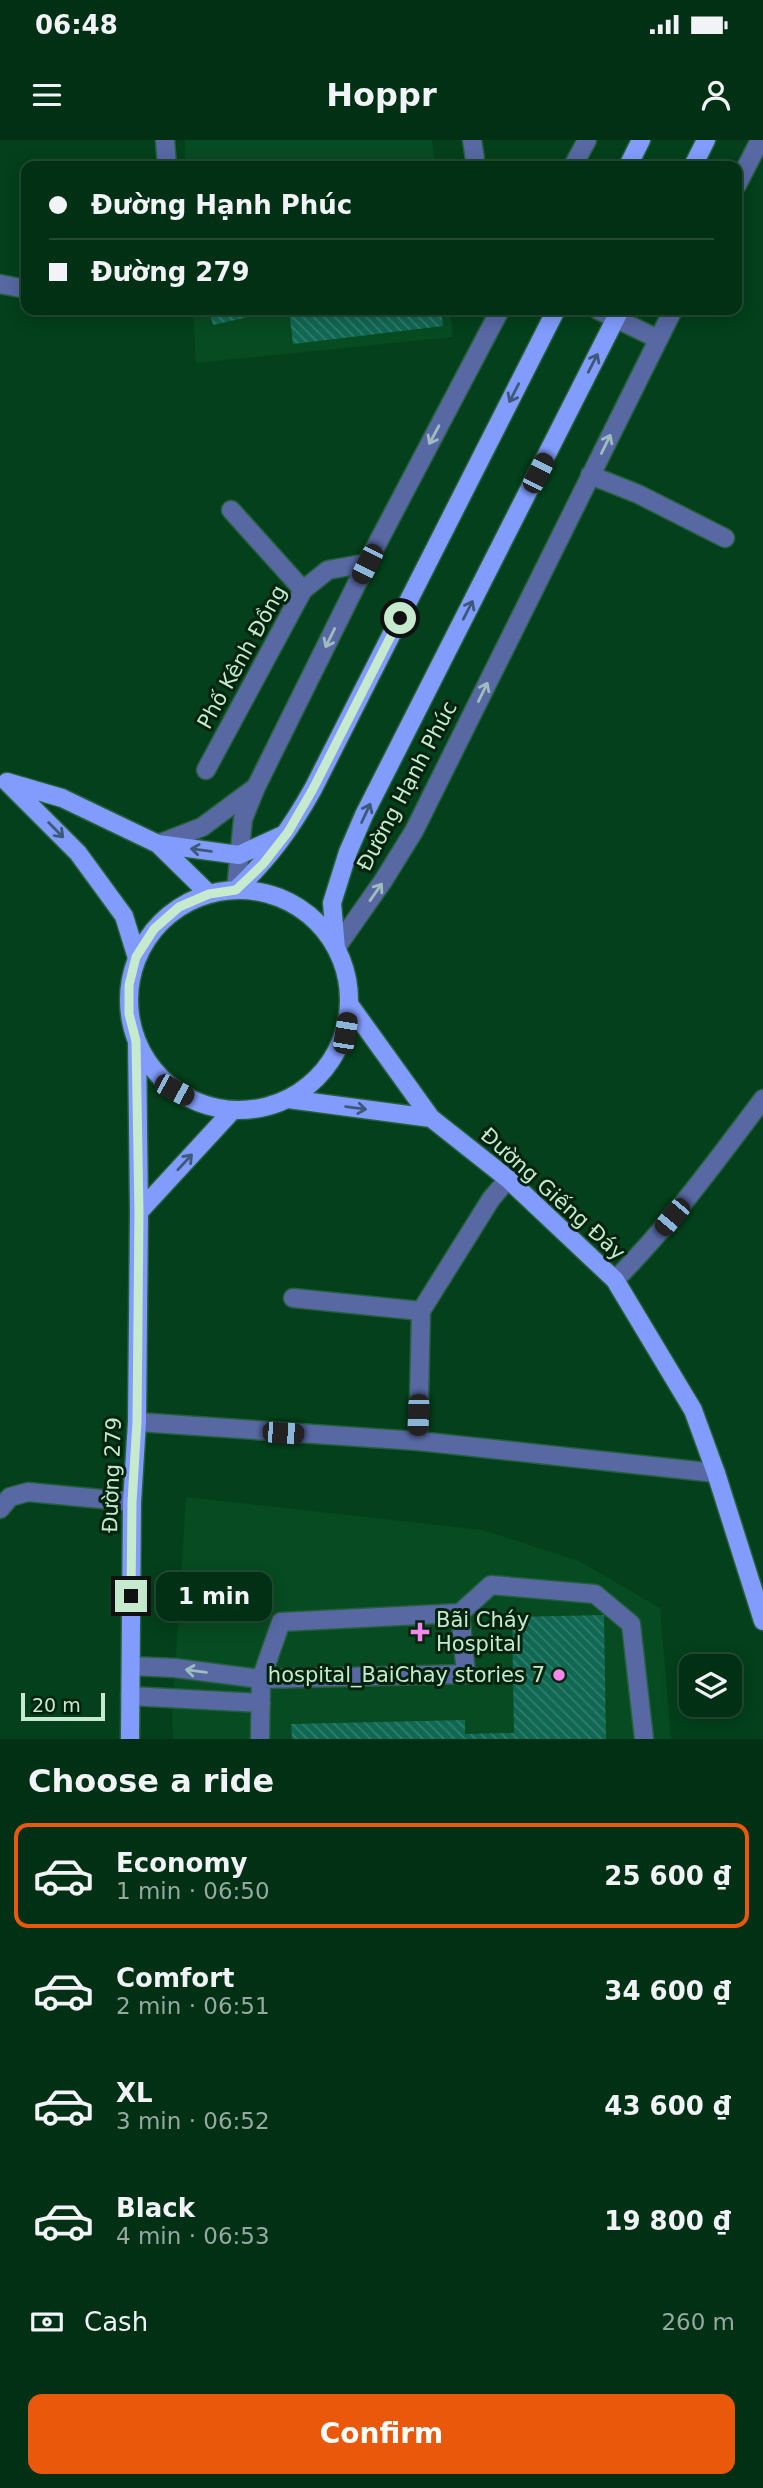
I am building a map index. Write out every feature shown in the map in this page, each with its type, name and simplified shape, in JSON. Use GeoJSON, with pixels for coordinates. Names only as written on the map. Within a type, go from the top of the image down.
{"type":"FeatureCollection","features":[{"type":"Feature","properties":{"kind":"main road"},"geometry":{"type":"LineString","coordinates":[[631,161],[642,140]]}},
{"type":"Feature","properties":{"kind":"main road"},"geometry":{"type":"LineString","coordinates":[[696,161],[706,140]]}},
{"type":"Feature","properties":{"kind":"main road"},"geometry":{"type":"LineString","coordinates":[[236,890],[263,864],[288,832],[320,777],[553,315]]}},
{"type":"Feature","properties":{"kind":"main road","name":"Đường Hạnh Phúc"},"geometry":{"type":"LineString","coordinates":[[336,948],[332,903],[348,852],[364,815],[617,315]]}},
{"type":"Feature","properties":{"kind":"main road"},"geometry":{"type":"LineString","coordinates":[[4,780],[62,798],[158,844],[239,855],[288,832]]}},
{"type":"Feature","properties":{"kind":"main road"},"geometry":{"type":"LineString","coordinates":[[4,780],[78,853],[124,916],[136,957]]}},
{"type":"Feature","properties":{"kind":"main road"},"geometry":{"type":"LineString","coordinates":[[158,844],[209,894]]}},
{"type":"Feature","properties":{"kind":"main road"},"geometry":{"type":"LineString","coordinates":[[236,890],[266,893],[294,905],[318,924],[336,948],[346,975],[349,1004],[345,1033],[332,1060],[313,1083],[288,1100],[261,1108],[233,1110],[202,1104],[174,1090],[152,1068],[136,1041],[129,1014],[129,985],[136,957],[154,929],[179,907],[209,894],[236,890]]}},
{"type":"Feature","properties":{"kind":"main road","name":"Đường Giếng Đáy"},"geometry":{"type":"LineString","coordinates":[[349,1004],[431,1118],[508,1179],[615,1280],[693,1410],[763,1620]]}},
{"type":"Feature","properties":{"kind":"main road","name":"Đường 279"},"geometry":{"type":"LineString","coordinates":[[130,1739],[139,1212],[136,1041]]}},
{"type":"Feature","properties":{"kind":"main road"},"geometry":{"type":"LineString","coordinates":[[288,1100],[431,1118]]}},
{"type":"Feature","properties":{"kind":"main road"},"geometry":{"type":"LineString","coordinates":[[139,1212],[233,1110]]}},
{"type":"Feature","properties":{"kind":"street"},"geometry":{"type":"LineString","coordinates":[[165,140],[167,161]]}},
{"type":"Feature","properties":{"kind":"street"},"geometry":{"type":"LineString","coordinates":[[472,140],[475,161]]}},
{"type":"Feature","properties":{"kind":"street"},"geometry":{"type":"LineString","coordinates":[[576,161],[587,140]]}},
{"type":"Feature","properties":{"kind":"street"},"geometry":{"type":"LineString","coordinates":[[742,175],[760,140]]}},
{"type":"Feature","properties":{"kind":"street"},"geometry":{"type":"LineString","coordinates":[[0,284],[21,288]]}},
{"type":"Feature","properties":{"kind":"street"},"geometry":{"type":"LineString","coordinates":[[236,890],[243,819],[256,787],[367,564],[497,315]]}},
{"type":"Feature","properties":{"kind":"street"},"geometry":{"type":"LineString","coordinates":[[620,315],[658,339]]}},
{"type":"Feature","properties":{"kind":"street","name":"Đường Hạnh Phúc"},"geometry":{"type":"LineString","coordinates":[[336,948],[414,831],[670,315]]}},
{"type":"Feature","properties":{"kind":"street"},"geometry":{"type":"LineString","coordinates":[[590,475],[638,494],[725,538]]}},
{"type":"Feature","properties":{"kind":"street"},"geometry":{"type":"LineString","coordinates":[[231,510],[303,590]]}},
{"type":"Feature","properties":{"kind":"street","name":"Phố Kênh Đồng"},"geometry":{"type":"LineString","coordinates":[[206,770],[303,590],[328,570],[367,564]]}},
{"type":"Feature","properties":{"kind":"street"},"geometry":{"type":"LineString","coordinates":[[158,844],[202,827],[256,787]]}},
{"type":"Feature","properties":{"kind":"street"},"geometry":{"type":"LineString","coordinates":[[615,1280],[690,1196],[763,1099]]}},
{"type":"Feature","properties":{"kind":"street"},"geometry":{"type":"LineString","coordinates":[[418,1441],[421,1311],[491,1199],[508,1179]]}},
{"type":"Feature","properties":{"kind":"street"},"geometry":{"type":"LineString","coordinates":[[293,1298],[421,1311]]}},
{"type":"Feature","properties":{"kind":"street"},"geometry":{"type":"LineString","coordinates":[[137,1422],[418,1441],[716,1473]]}},
{"type":"Feature","properties":{"kind":"street"},"geometry":{"type":"LineString","coordinates":[[0,1509],[10,1497],[28,1492],[132,1502]]}},
{"type":"Feature","properties":{"kind":"street"},"geometry":{"type":"LineString","coordinates":[[261,1739],[261,1679],[281,1622],[460,1614],[491,1585],[595,1594],[631,1624],[644,1739]]}},
{"type":"Feature","properties":{"kind":"street"},"geometry":{"type":"LineString","coordinates":[[131,1666],[175,1668],[261,1679],[466,1674],[460,1614]]}},
{"type":"Feature","properties":{"kind":"street"},"geometry":{"type":"LineString","coordinates":[[130,1696],[261,1703]]}},
{"type":"Feature","properties":{"kind":"shaded area"},"geometry":{"type":"Polygon","coordinates":[[[185,140],[432,140],[434,161],[185,161],[185,140]]]}},
{"type":"Feature","properties":{"kind":"shaded area"},"geometry":{"type":"Polygon","coordinates":[[[193,315],[451,315],[453,337],[196,363],[193,315]]]}},
{"type":"Feature","properties":{"kind":"shaded area","name":"Bãi Cháy Hospital"},"geometry":{"type":"Polygon","coordinates":[[[186,1497],[483,1530],[579,1561],[660,1608],[671,1739],[173,1739],[172,1717],[186,1497]]]}},
{"type":"Feature","properties":{"kind":"building"},"geometry":{"type":"Polygon","coordinates":[[[210,315],[257,315],[213,325],[210,315]]]}},
{"type":"Feature","properties":{"kind":"building"},"geometry":{"type":"Polygon","coordinates":[[[290,315],[442,315],[443,326],[293,344],[290,315]]]}},
{"type":"Feature","properties":{"kind":"building","name":"hospital_BaiChay stories 7"},"geometry":{"type":"Polygon","coordinates":[[[604,1615],[606,1739],[292,1739],[291,1724],[465,1720],[465,1734],[514,1733],[512,1617],[604,1615]]]}},
{"type":"Feature","properties":{"kind":"place","name":"Bãi Cháy Hospital"},"geometry":{"type":"Point","coordinates":[420,1632]}},
{"type":"Feature","properties":{"kind":"place","name":"hospital_BaiChay stories 7"},"geometry":{"type":"Point","coordinates":[559,1675]}},
{"type":"Feature","properties":{"kind":"route"},"geometry":{"type":"LineString","coordinates":[[131,1596],[132,1502],[137,1422],[139,1212],[136,1041],[129,1014],[129,985],[136,957],[154,929],[179,907],[209,894],[236,890],[263,864],[288,832],[313,789],[400,618]]}}]}
